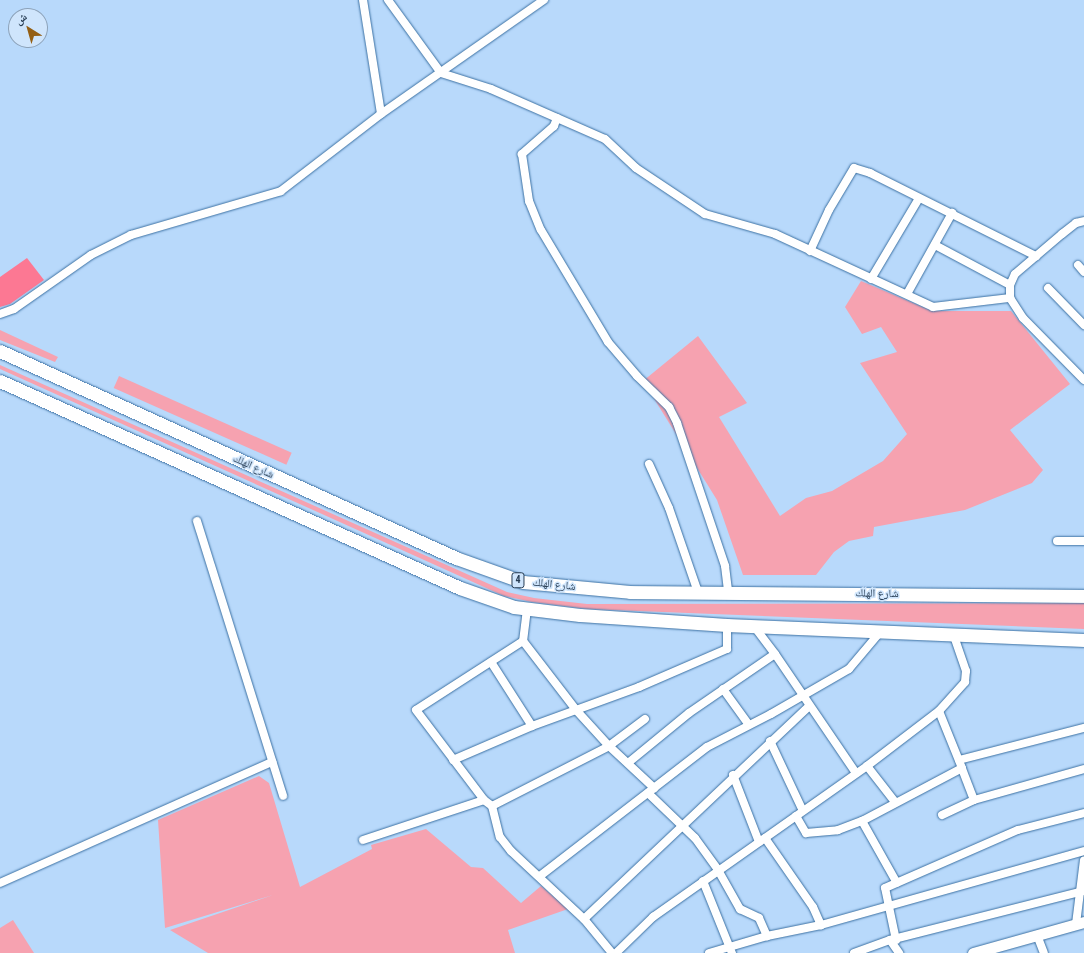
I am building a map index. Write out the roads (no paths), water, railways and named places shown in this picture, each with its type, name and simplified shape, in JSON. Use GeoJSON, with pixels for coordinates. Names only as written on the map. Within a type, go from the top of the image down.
{"type":"FeatureCollection","features":[{"type":"Feature","properties":{"kind":"highway","name":"شارع الهلك"},"geometry":{"type":"LineString","coordinates":[[0,351],[456,558],[523,582],[630,592],[1084,596]]}},
{"type":"Feature","properties":{"kind":"highway"},"geometry":{"type":"LineString","coordinates":[[0,381],[460,588],[514,607],[580,615],[726,625],[1084,640]]}},
{"type":"Feature","properties":{"kind":"main road"},"geometry":{"type":"LineString","coordinates":[[973,953],[1080,923]]}},
{"type":"Feature","properties":{"kind":"street"},"geometry":{"type":"LineString","coordinates":[[363,0],[381,114]]}},
{"type":"Feature","properties":{"kind":"street"},"geometry":{"type":"LineString","coordinates":[[388,0],[441,73],[491,89],[605,139],[636,168],[705,214],[775,234],[933,307],[1010,298]]}},
{"type":"Feature","properties":{"kind":"street"},"geometry":{"type":"LineString","coordinates":[[0,314],[14,310],[91,255],[131,235],[280,191],[381,114],[544,0]]}},
{"type":"Feature","properties":{"kind":"street"},"geometry":{"type":"LineString","coordinates":[[557,118],[554,126],[522,154],[529,201],[541,230],[608,342],[637,376],[669,407],[726,566],[728,592]]}},
{"type":"Feature","properties":{"kind":"street"},"geometry":{"type":"LineString","coordinates":[[810,251],[829,210],[854,168],[870,173],[1036,256]]}},
{"type":"Feature","properties":{"kind":"street"},"geometry":{"type":"LineString","coordinates":[[871,279],[920,198]]}},
{"type":"Feature","properties":{"kind":"street"},"geometry":{"type":"LineString","coordinates":[[907,294],[952,213]]}},
{"type":"Feature","properties":{"kind":"street"},"geometry":{"type":"LineString","coordinates":[[1082,375],[1023,318],[1010,298],[1010,285],[1015,274],[1071,226],[1084,221]]}},
{"type":"Feature","properties":{"kind":"street"},"geometry":{"type":"LineString","coordinates":[[935,245],[1010,285]]}},
{"type":"Feature","properties":{"kind":"street"},"geometry":{"type":"LineString","coordinates":[[1048,288],[1084,325]]}},
{"type":"Feature","properties":{"kind":"street"},"geometry":{"type":"LineString","coordinates":[[649,464],[669,508],[698,592]]}},
{"type":"Feature","properties":{"kind":"street"},"geometry":{"type":"LineString","coordinates":[[197,521],[283,796]]}},
{"type":"Feature","properties":{"kind":"street"},"geometry":{"type":"LineString","coordinates":[[1057,541],[1084,541]]}},
{"type":"Feature","properties":{"kind":"street"},"geometry":{"type":"LineString","coordinates":[[527,608],[523,641],[577,711],[609,746],[628,763],[683,824],[718,870],[740,909],[759,918],[767,936]]}},
{"type":"Feature","properties":{"kind":"street"},"geometry":{"type":"LineString","coordinates":[[453,760],[532,726],[577,711],[726,649],[726,625]]}},
{"type":"Feature","properties":{"kind":"street"},"geometry":{"type":"LineString","coordinates":[[754,626],[775,654],[801,695],[856,773]]}},
{"type":"Feature","properties":{"kind":"street"},"geometry":{"type":"LineString","coordinates":[[540,876],[707,747],[750,725],[849,669],[881,631]]}},
{"type":"Feature","properties":{"kind":"street"},"geometry":{"type":"LineString","coordinates":[[616,953],[653,917],[867,766],[939,710],[965,682],[966,670],[953,634]]}},
{"type":"Feature","properties":{"kind":"street"},"geometry":{"type":"LineString","coordinates":[[523,641],[416,710],[484,800],[492,806],[500,837],[511,851],[540,876],[584,919],[612,953]]}},
{"type":"Feature","properties":{"kind":"street"},"geometry":{"type":"LineString","coordinates":[[628,763],[723,689],[775,654]]}},
{"type":"Feature","properties":{"kind":"street"},"geometry":{"type":"LineString","coordinates":[[491,662],[532,726]]}},
{"type":"Feature","properties":{"kind":"street"},"geometry":{"type":"LineString","coordinates":[[723,689],[750,725]]}},
{"type":"Feature","properties":{"kind":"street"},"geometry":{"type":"LineString","coordinates":[[584,919],[733,775],[809,706]]}},
{"type":"Feature","properties":{"kind":"street"},"geometry":{"type":"LineString","coordinates":[[939,710],[974,800]]}},
{"type":"Feature","properties":{"kind":"street"},"geometry":{"type":"LineString","coordinates":[[492,806],[609,746],[645,719]]}},
{"type":"Feature","properties":{"kind":"street"},"geometry":{"type":"LineString","coordinates":[[796,816],[806,833],[838,830],[862,821],[961,764],[1084,728]]}},
{"type":"Feature","properties":{"kind":"street"},"geometry":{"type":"LineString","coordinates":[[770,741],[803,811]]}},
{"type":"Feature","properties":{"kind":"street"},"geometry":{"type":"LineString","coordinates":[[0,883],[272,762]]}},
{"type":"Feature","properties":{"kind":"street"},"geometry":{"type":"LineString","coordinates":[[867,766],[895,802]]}},
{"type":"Feature","properties":{"kind":"street"},"geometry":{"type":"LineString","coordinates":[[942,815],[974,800],[1084,769]]}},
{"type":"Feature","properties":{"kind":"street"},"geometry":{"type":"LineString","coordinates":[[733,775],[762,840],[813,907],[821,925]]}},
{"type":"Feature","properties":{"kind":"street"},"geometry":{"type":"LineString","coordinates":[[363,840],[484,800]]}},
{"type":"Feature","properties":{"kind":"street"},"geometry":{"type":"LineString","coordinates":[[899,953],[893,940],[890,906],[885,888],[1018,830],[1084,812]]}},
{"type":"Feature","properties":{"kind":"street"},"geometry":{"type":"LineString","coordinates":[[862,821],[897,883]]}},
{"type":"Feature","properties":{"kind":"street"},"geometry":{"type":"LineString","coordinates":[[709,953],[730,950],[767,936],[821,925],[1084,851]]}},
{"type":"Feature","properties":{"kind":"street"},"geometry":{"type":"LineString","coordinates":[[1080,923],[1084,860]]}},
{"type":"Feature","properties":{"kind":"street"},"geometry":{"type":"LineString","coordinates":[[703,882],[730,950]]}},
{"type":"Feature","properties":{"kind":"street"},"geometry":{"type":"LineString","coordinates":[[854,953],[893,940],[1082,892]]}},
{"type":"Feature","properties":{"kind":"street"},"geometry":{"type":"LineString","coordinates":[[1037,935],[1044,953]]}}]}
